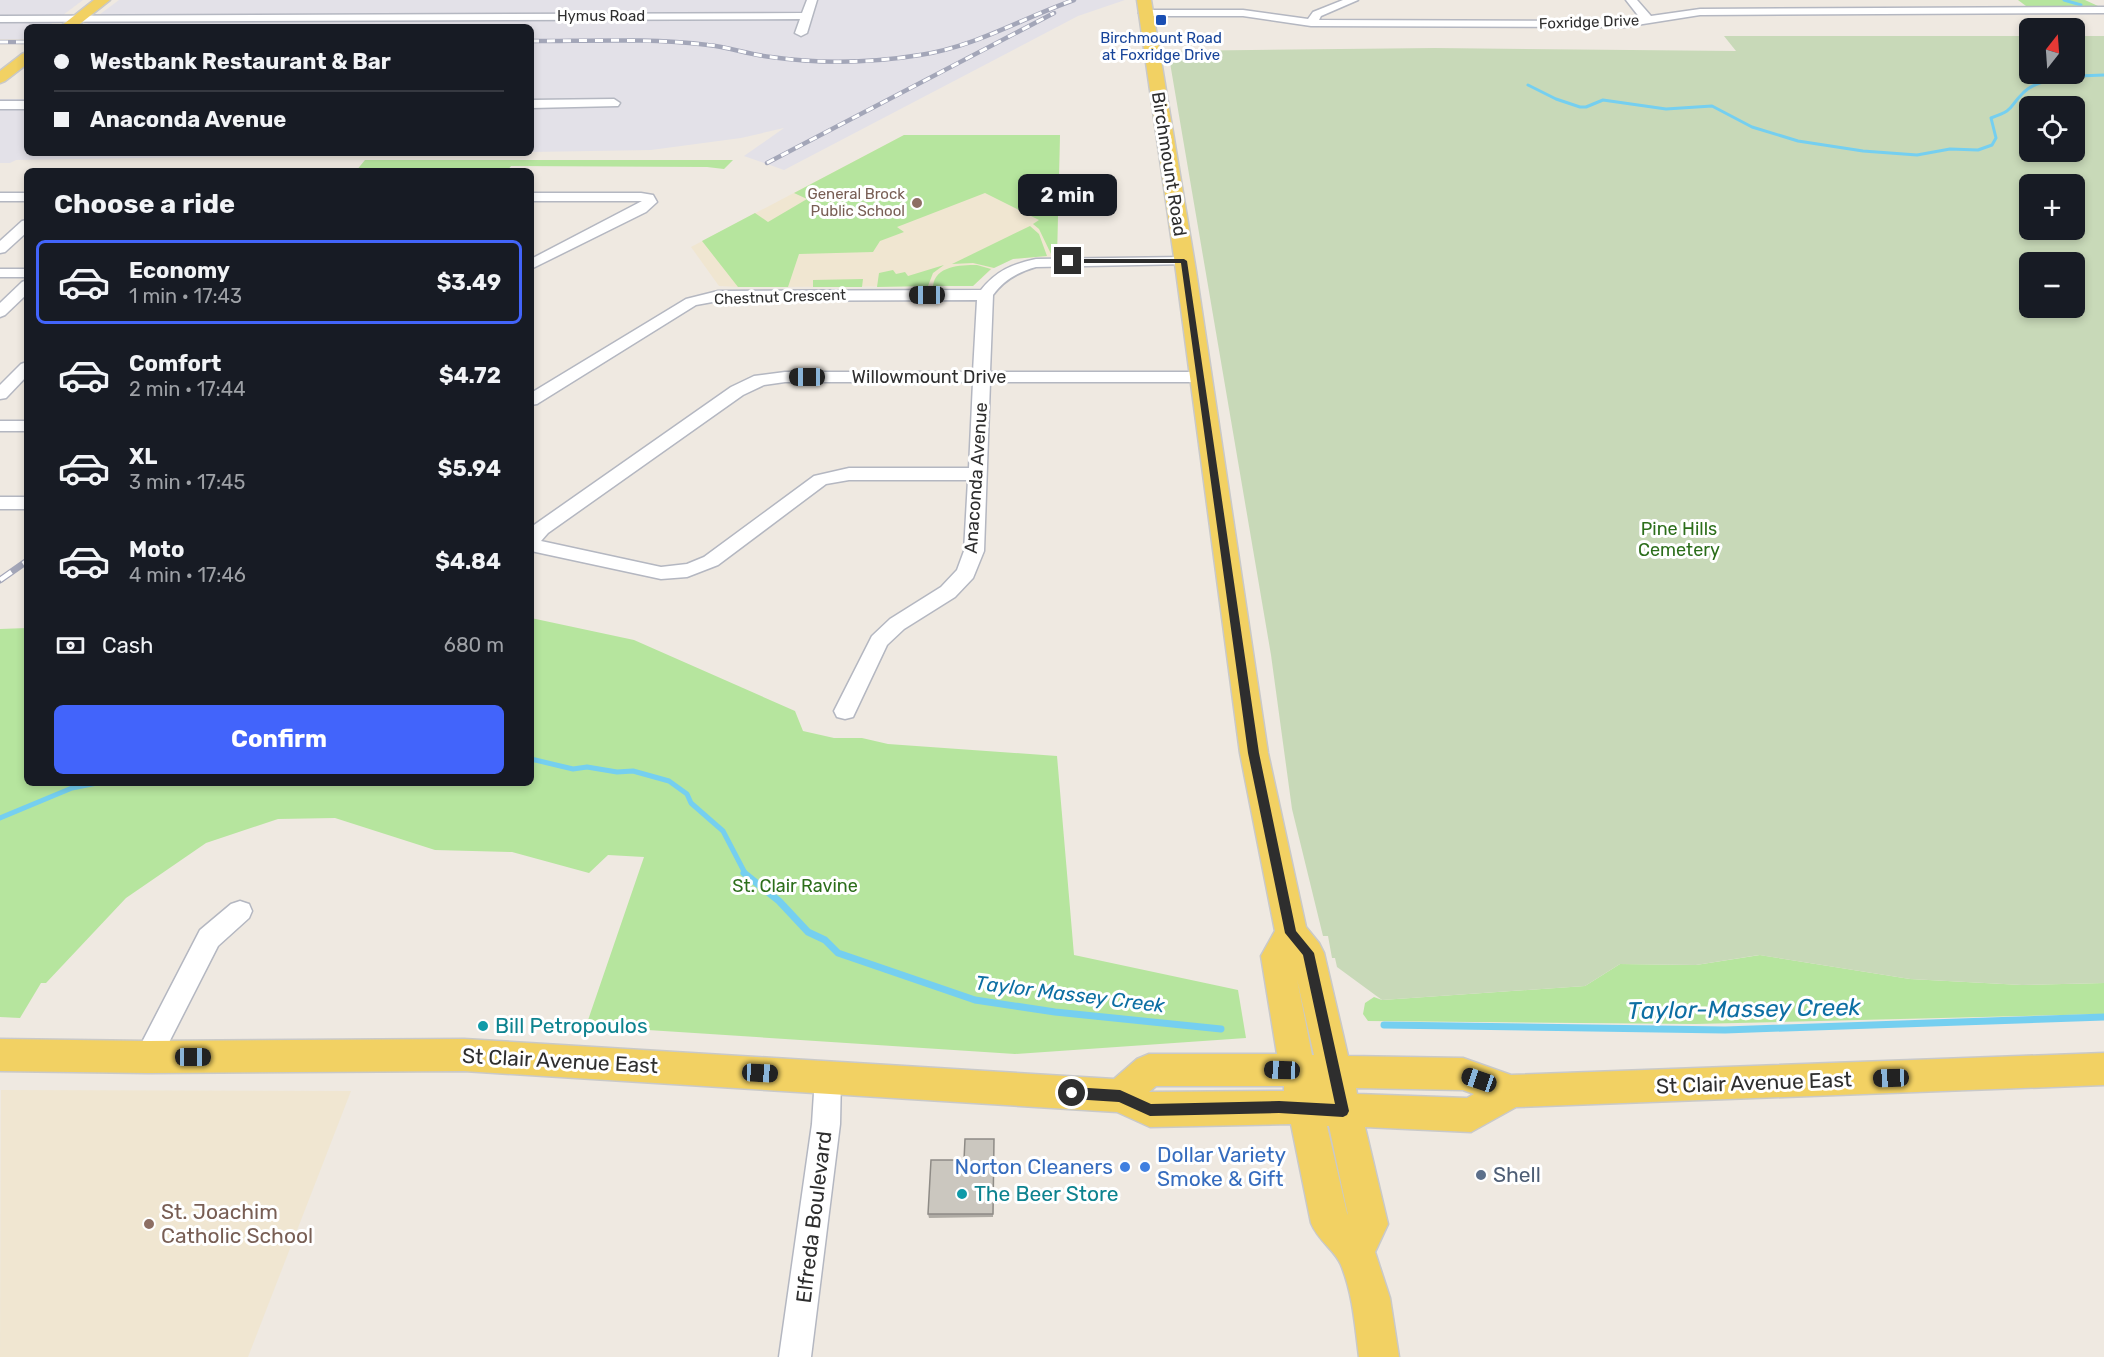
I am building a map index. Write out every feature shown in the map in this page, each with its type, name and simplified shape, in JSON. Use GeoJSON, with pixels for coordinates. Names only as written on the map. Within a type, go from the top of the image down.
{"type":"FeatureCollection","features":[{"type":"Feature","properties":{"kind":"main road"},"geometry":{"type":"LineString","coordinates":[[72,23],[103,0]]}},
{"type":"Feature","properties":{"kind":"main road","name":"Birchmount Road"},"geometry":{"type":"LineString","coordinates":[[1144,7],[1184,261],[1254,753],[1291,933],[1308,953],[1369,1224],[1356,1251]]}},
{"type":"Feature","properties":{"kind":"main road"},"geometry":{"type":"LineString","coordinates":[[0,78],[24,59]]}},
{"type":"Feature","properties":{"kind":"main road"},"geometry":{"type":"LineString","coordinates":[[1291,933],[1277,956],[1306,1109],[1330,1223],[1356,1251],[1371,1298],[1379,1357]]}},
{"type":"Feature","properties":{"kind":"main road","name":"St Clair Avenue East"},"geometry":{"type":"LineString","coordinates":[[0,1055],[148,1057],[464,1054],[1120,1096],[1150,1110],[1279,1107],[1472,1115],[1511,1091]]}},
{"type":"Feature","properties":{"kind":"main road","name":"St Clair Avenue East"},"geometry":{"type":"LineString","coordinates":[[1120,1096],[1149,1070],[1298,1070],[1463,1074],[1511,1091],[2104,1069]]}},
{"type":"Feature","properties":{"kind":"street"},"geometry":{"type":"LineString","coordinates":[[801,33],[812,0]]}},
{"type":"Feature","properties":{"kind":"street"},"geometry":{"type":"LineString","coordinates":[[1231,0],[1233,13]]}},
{"type":"Feature","properties":{"kind":"street"},"geometry":{"type":"LineString","coordinates":[[1311,23],[1317,14],[1353,0]]}},
{"type":"Feature","properties":{"kind":"street"},"geometry":{"type":"LineString","coordinates":[[1631,0],[1648,20]]}},
{"type":"Feature","properties":{"kind":"street"},"geometry":{"type":"LineString","coordinates":[[1753,0],[1764,11]]}},
{"type":"Feature","properties":{"kind":"street","name":"Foxridge Drive"},"geometry":{"type":"LineString","coordinates":[[1144,7],[1233,13],[1311,23],[1624,24],[1700,12],[2104,10]]}},
{"type":"Feature","properties":{"kind":"street","name":"Hymus Road"},"geometry":{"type":"LineString","coordinates":[[0,19],[72,23],[447,12],[806,16]]}},
{"type":"Feature","properties":{"kind":"street"},"geometry":{"type":"LineString","coordinates":[[534,104],[614,103]]}},
{"type":"Feature","properties":{"kind":"street"},"geometry":{"type":"LineString","coordinates":[[0,105],[24,105]]}},
{"type":"Feature","properties":{"kind":"street"},"geometry":{"type":"LineString","coordinates":[[0,197],[24,197]]}},
{"type":"Feature","properties":{"kind":"street"},"geometry":{"type":"LineString","coordinates":[[534,197],[641,197],[648,198],[650,202],[641,209],[534,263]]}},
{"type":"Feature","properties":{"kind":"street"},"geometry":{"type":"LineString","coordinates":[[0,249],[24,227]]}},
{"type":"Feature","properties":{"kind":"street"},"geometry":{"type":"LineString","coordinates":[[985,295],[1004,275],[1019,267],[1036,263],[1184,261]]}},
{"type":"Feature","properties":{"kind":"street"},"geometry":{"type":"LineString","coordinates":[[0,273],[24,273]]}},
{"type":"Feature","properties":{"kind":"street"},"geometry":{"type":"LineString","coordinates":[[0,312],[24,288]]}},
{"type":"Feature","properties":{"kind":"street","name":"Anaconda Avenue"},"geometry":{"type":"LineString","coordinates":[[845,711],[879,640],[897,624],[948,592],[966,573],[974,551],[985,295]]}},
{"type":"Feature","properties":{"kind":"street","name":"Chestnut Crescent"},"geometry":{"type":"LineString","coordinates":[[534,398],[691,303],[718,296],[985,295]]}},
{"type":"Feature","properties":{"kind":"street"},"geometry":{"type":"LineString","coordinates":[[0,394],[24,370]]}},
{"type":"Feature","properties":{"kind":"street","name":"Willowmount Drive"},"geometry":{"type":"LineString","coordinates":[[534,539],[541,529],[737,391],[760,380],[785,377],[1200,377]]}},
{"type":"Feature","properties":{"kind":"street"},"geometry":{"type":"LineString","coordinates":[[0,426],[24,426]]}},
{"type":"Feature","properties":{"kind":"street"},"geometry":{"type":"LineString","coordinates":[[534,544],[661,573],[680,573],[694,570],[711,561],[820,480],[849,474],[978,474]]}},
{"type":"Feature","properties":{"kind":"street"},"geometry":{"type":"LineString","coordinates":[[0,503],[24,503]]}},
{"type":"Feature","properties":{"kind":"street"},"geometry":{"type":"LineString","coordinates":[[148,1057],[209,938],[240,911]]}},
{"type":"Feature","properties":{"kind":"street","name":"Elfreda Boulevard"},"geometry":{"type":"LineString","coordinates":[[795,1357],[826,1124],[828,1077]]}},
{"type":"Feature","properties":{"kind":"shaded area"},"geometry":{"type":"Polygon","coordinates":[[[0,0],[83,0],[51,24],[24,24],[24,39],[0,39],[0,0]]]}},
{"type":"Feature","properties":{"kind":"shaded area"},"geometry":{"type":"Polygon","coordinates":[[[119,0],[1125,0],[1078,16],[784,170],[744,156],[784,128],[741,138],[651,150],[534,152],[534,24],[87,24],[119,0]]]}},
{"type":"Feature","properties":{"kind":"shaded area"},"geometry":{"type":"Polygon","coordinates":[[[0,99],[24,99],[24,156],[257,156],[16,160],[10,163],[0,163],[0,99]]]}},
{"type":"Feature","properties":{"kind":"shaded area","name":"General Brock Public School"},"geometry":{"type":"Polygon","coordinates":[[[904,135],[1060,135],[1057,256],[1013,259],[992,269],[973,286],[738,287],[719,286],[691,247],[904,135]]]}},
{"type":"Feature","properties":{"kind":"shaded area","name":"St. Joachim Catholic School"},"geometry":{"type":"Polygon","coordinates":[[[1,1090],[351,1091],[248,1357],[0,1357],[1,1090]]]}},
{"type":"Feature","properties":{"kind":"green space"},"geometry":{"type":"Polygon","coordinates":[[[2018,0],[2085,0],[2098,6],[2026,6],[2018,0]]]}},
{"type":"Feature","properties":{"kind":"green space","name":"Pine Hills Cemetery"},"geometry":{"type":"Polygon","coordinates":[[[1724,36],[2019,36],[2019,84],[2085,84],[2085,36],[2104,36],[2104,983],[2022,985],[1910,979],[1759,955],[1696,965],[1620,964],[1585,986],[1382,1000],[1337,967],[1335,958],[1332,958],[1328,936],[1323,936],[1292,809],[1271,655],[1168,51],[1435,48],[1736,51],[1724,36]]]}},
{"type":"Feature","properties":{"kind":"green space","name":"General Brock Public School"},"geometry":{"type":"Polygon","coordinates":[[[904,135],[1060,135],[1057,256],[1052,256],[1039,229],[1033,224],[1039,220],[985,193],[897,227],[904,232],[880,241],[873,252],[799,254],[788,287],[738,287],[702,241],[755,213],[768,222],[807,199],[794,193],[904,135]]]}},
{"type":"Feature","properties":{"kind":"green space"},"geometry":{"type":"Polygon","coordinates":[[[365,160],[733,160],[724,169],[511,166],[509,168],[358,168],[365,160]]]}},
{"type":"Feature","properties":{"kind":"green space"},"geometry":{"type":"Polygon","coordinates":[[[1030,226],[1039,234],[1047,256],[1013,259],[994,268],[973,263],[952,264],[1030,226]]]}},
{"type":"Feature","properties":{"kind":"green space"},"geometry":{"type":"Polygon","coordinates":[[[944,265],[933,273],[928,286],[877,287],[879,273],[893,270],[896,274],[905,272],[908,276],[944,265]]]}},
{"type":"Feature","properties":{"kind":"green space"},"geometry":{"type":"Polygon","coordinates":[[[977,265],[991,269],[973,286],[933,286],[938,274],[949,268],[977,265]]]}},
{"type":"Feature","properties":{"kind":"green space"},"geometry":{"type":"Polygon","coordinates":[[[863,279],[862,287],[813,287],[813,280],[863,279]]]}},
{"type":"Feature","properties":{"kind":"green space","name":"St. Clair Ravine"},"geometry":{"type":"Polygon","coordinates":[[[534,619],[634,640],[795,711],[803,731],[834,738],[862,738],[888,744],[1057,756],[1074,955],[1238,990],[1246,1038],[1015,1054],[586,1026],[644,857],[608,855],[589,873],[512,852],[435,850],[335,818],[278,819],[206,843],[126,898],[46,983],[41,983],[20,1018],[0,1017],[0,629],[24,628],[24,786],[534,786],[534,619]]]}},
{"type":"Feature","properties":{"kind":"green space"},"geometry":{"type":"Polygon","coordinates":[[[1760,955],[1910,979],[2022,985],[2104,983],[2104,1014],[1695,1024],[1368,1021],[1363,1014],[1365,1003],[1374,997],[1382,1000],[1585,986],[1620,964],[1696,965],[1760,955]]]}},
{"type":"Feature","properties":{"kind":"building","name":"The Beer Store"},"geometry":{"type":"Polygon","coordinates":[[[965,1139],[994,1139],[993,1214],[928,1214],[931,1160],[964,1160],[965,1139]]]}},
{"type":"Feature","properties":{"kind":"waterway","name":"Taylor-Massey Creek"},"geometry":{"type":"LineString","coordinates":[[2064,0],[2081,5]]}},
{"type":"Feature","properties":{"kind":"waterway"},"geometry":{"type":"LineString","coordinates":[[1528,85],[1556,99],[1580,107],[1603,100],[1666,109],[1712,106],[1752,127],[1798,141],[1863,151],[1917,155],[1950,149],[1978,150],[1992,145],[1996,138],[1991,118],[2008,110],[2030,87],[2061,78],[2104,75]]}},
{"type":"Feature","properties":{"kind":"waterway","name":"Taylor Massey Creek"},"geometry":{"type":"LineString","coordinates":[[534,760],[573,769],[587,767],[617,772],[633,771],[669,781],[687,794],[691,803],[723,831],[746,874]]}},
{"type":"Feature","properties":{"kind":"waterway","name":"Taylor Massey Creek"},"geometry":{"type":"LineString","coordinates":[[0,818],[82,786]]}},
{"type":"Feature","properties":{"kind":"waterway","name":"Taylor Massey Creek"},"geometry":{"type":"LineString","coordinates":[[746,874],[779,901],[808,932],[825,940],[838,953],[975,1000],[1055,1012],[1221,1029]]}},
{"type":"Feature","properties":{"kind":"waterway","name":"Taylor-Massey Creek"},"geometry":{"type":"LineString","coordinates":[[1384,1025],[1725,1030],[2104,1017]]}},
{"type":"Feature","properties":{"kind":"railway"},"geometry":{"type":"LineString","coordinates":[[534,41],[664,41],[716,46],[789,59],[827,62],[883,60],[960,46],[1074,0]]}},
{"type":"Feature","properties":{"kind":"railway"},"geometry":{"type":"LineString","coordinates":[[767,163],[1054,13]]}},
{"type":"Feature","properties":{"kind":"railway"},"geometry":{"type":"LineString","coordinates":[[0,42],[24,42]]}},
{"type":"Feature","properties":{"kind":"railway"},"geometry":{"type":"LineString","coordinates":[[0,580],[24,563]]}},
{"type":"Feature","properties":{"kind":"place","name":"Birchmount Road at Foxridge Drive"},"geometry":{"type":"Point","coordinates":[1161,20]}},
{"type":"Feature","properties":{"kind":"place","name":"General Brock Public School"},"geometry":{"type":"Point","coordinates":[917,203]}},
{"type":"Feature","properties":{"kind":"place","name":"Bill Petropoulos"},"geometry":{"type":"Point","coordinates":[483,1026]}},
{"type":"Feature","properties":{"kind":"place","name":"Norton Cleaners"},"geometry":{"type":"Point","coordinates":[1125,1167]}},
{"type":"Feature","properties":{"kind":"place","name":"Dollar Variety Smoke & Gift"},"geometry":{"type":"Point","coordinates":[1145,1167]}},
{"type":"Feature","properties":{"kind":"place","name":"Shell"},"geometry":{"type":"Point","coordinates":[1481,1175]}},
{"type":"Feature","properties":{"kind":"place","name":"The Beer Store"},"geometry":{"type":"Point","coordinates":[962,1194]}},
{"type":"Feature","properties":{"kind":"place","name":"St. Joachim Catholic School"},"geometry":{"type":"Point","coordinates":[149,1224]}},
{"type":"Feature","properties":{"kind":"route"},"geometry":{"type":"LineString","coordinates":[[1068,261],[1184,261],[1254,753],[1291,933],[1308,953],[1343,1111],[1279,1107],[1150,1110],[1120,1096],[1072,1093]]}}]}
